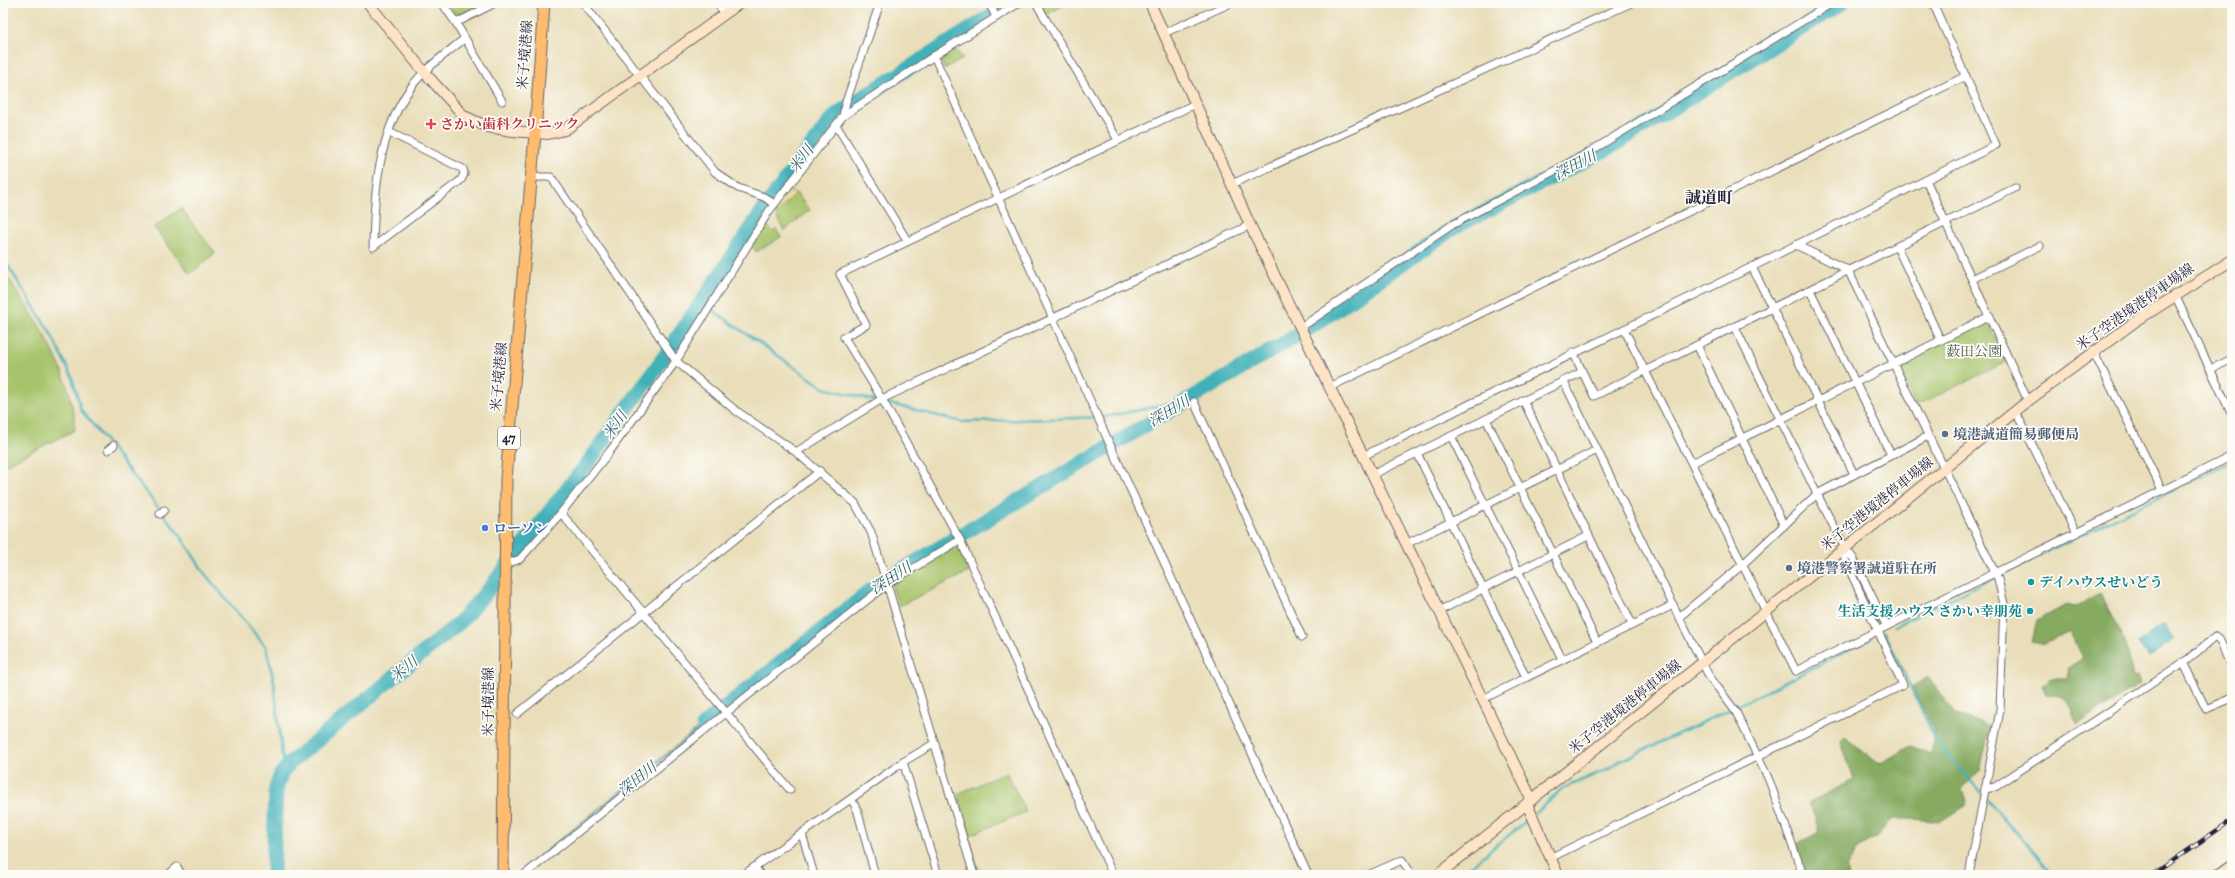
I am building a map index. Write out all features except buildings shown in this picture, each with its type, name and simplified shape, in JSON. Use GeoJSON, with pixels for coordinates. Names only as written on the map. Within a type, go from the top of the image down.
{"type":"FeatureCollection","features":[{"type":"Feature","properties":{"kind":"main road","name":"米子境港線"},"geometry":{"type":"LineString","coordinates":[[503,875],[504,565],[506,479],[535,134],[544,3]]}},
{"type":"Feature","properties":{"kind":"street"},"geometry":{"type":"LineString","coordinates":[[368,3],[425,73],[464,116],[488,127],[535,134],[548,134],[565,130],[640,74],[740,3]]}},
{"type":"Feature","properties":{"kind":"street"},"geometry":{"type":"LineString","coordinates":[[442,3],[456,23],[464,39],[502,101]]}},
{"type":"Feature","properties":{"kind":"street"},"geometry":{"type":"LineString","coordinates":[[456,23],[495,3]]}},
{"type":"Feature","properties":{"kind":"street"},"geometry":{"type":"LineString","coordinates":[[583,3],[716,172],[738,188],[764,197],[774,204]]}},
{"type":"Feature","properties":{"kind":"street"},"geometry":{"type":"LineString","coordinates":[[717,3],[725,14]]}},
{"type":"Feature","properties":{"kind":"street"},"geometry":{"type":"LineString","coordinates":[[843,116],[846,102],[880,3]]}},
{"type":"Feature","properties":{"kind":"street"},"geometry":{"type":"LineString","coordinates":[[990,3],[996,17]]}},
{"type":"Feature","properties":{"kind":"street"},"geometry":{"type":"LineString","coordinates":[[504,565],[520,559],[561,513],[615,445],[676,361],[742,252],[774,204],[843,116],[934,56],[1019,3]]}},
{"type":"Feature","properties":{"kind":"street"},"geometry":{"type":"LineString","coordinates":[[1036,3],[1118,140]]}},
{"type":"Feature","properties":{"kind":"street"},"geometry":{"type":"LineString","coordinates":[[1150,3],[1250,225],[1483,698],[1529,802],[1558,875]]}},
{"type":"Feature","properties":{"kind":"street"},"geometry":{"type":"LineString","coordinates":[[1164,33],[1231,3]]}},
{"type":"Feature","properties":{"kind":"street"},"geometry":{"type":"LineString","coordinates":[[1232,184],[1631,3]]}},
{"type":"Feature","properties":{"kind":"street"},"geometry":{"type":"LineString","coordinates":[[1300,328],[1452,225],[1586,154],[1832,3]]}},
{"type":"Feature","properties":{"kind":"street"},"geometry":{"type":"LineString","coordinates":[[1363,456],[1573,352],[1752,267],[1996,145],[1933,3]]}},
{"type":"Feature","properties":{"kind":"street"},"geometry":{"type":"LineString","coordinates":[[389,132],[463,169],[464,174],[461,180],[373,247],[374,205],[378,172],[389,132],[412,86],[464,39]]}},
{"type":"Feature","properties":{"kind":"street"},"geometry":{"type":"LineString","coordinates":[[934,56],[1052,318],[1308,875]]}},
{"type":"Feature","properties":{"kind":"street"},"geometry":{"type":"LineString","coordinates":[[1330,388],[1966,76]]}},
{"type":"Feature","properties":{"kind":"street"},"geometry":{"type":"LineString","coordinates":[[1113,875],[960,540],[882,399],[844,337],[866,326],[840,274],[907,240],[1195,104]]}},
{"type":"Feature","properties":{"kind":"street"},"geometry":{"type":"LineString","coordinates":[[836,125],[907,240]]}},
{"type":"Feature","properties":{"kind":"street"},"geometry":{"type":"LineString","coordinates":[[531,177],[550,177],[676,361],[735,410],[796,452],[820,471],[855,503],[871,532],[974,875]]}},
{"type":"Feature","properties":{"kind":"street"},"geometry":{"type":"LineString","coordinates":[[1926,180],[2028,400]]}},
{"type":"Feature","properties":{"kind":"street"},"geometry":{"type":"LineString","coordinates":[[1573,352],[1594,396],[2015,188]]}},
{"type":"Feature","properties":{"kind":"street"},"geometry":{"type":"LineString","coordinates":[[796,452],[882,399],[1250,225]]}},
{"type":"Feature","properties":{"kind":"street"},"geometry":{"type":"LineString","coordinates":[[1796,245],[1848,270],[1892,363],[1997,575],[2004,604],[2000,710],[1969,875]]}},
{"type":"Feature","properties":{"kind":"street"},"geometry":{"type":"LineString","coordinates":[[1897,246],[1940,340]]}},
{"type":"Feature","properties":{"kind":"street"},"geometry":{"type":"LineString","coordinates":[[1972,279],[2040,246]]}},
{"type":"Feature","properties":{"kind":"street","name":"米子空港境港停車場線"},"geometry":{"type":"LineString","coordinates":[[1438,875],[1764,611],[1845,548],[2028,400],[2176,295],[2232,260]]}},
{"type":"Feature","properties":{"kind":"street"},"geometry":{"type":"LineString","coordinates":[[1752,267],[1771,309],[1854,474]]}},
{"type":"Feature","properties":{"kind":"street"},"geometry":{"type":"LineString","coordinates":[[1810,290],[1891,455]]}},
{"type":"Feature","properties":{"kind":"street"},"geometry":{"type":"LineString","coordinates":[[2176,295],[2232,415]]}},
{"type":"Feature","properties":{"kind":"street"},"geometry":{"type":"LineString","coordinates":[[1692,462],[1990,316]]}},
{"type":"Feature","properties":{"kind":"street"},"geometry":{"type":"LineString","coordinates":[[1735,327],[1817,494],[1845,548],[1853,558],[1886,625]]}},
{"type":"Feature","properties":{"kind":"street"},"geometry":{"type":"LineString","coordinates":[[1624,329],[1644,371],[1692,462],[1764,611],[1796,671],[1886,625],[1997,575],[2076,533],[2232,456]]}},
{"type":"Feature","properties":{"kind":"street"},"geometry":{"type":"LineString","coordinates":[[1697,345],[1784,526]]}},
{"type":"Feature","properties":{"kind":"street"},"geometry":{"type":"LineString","coordinates":[[2094,353],[2162,490]]}},
{"type":"Feature","properties":{"kind":"street"},"geometry":{"type":"LineString","coordinates":[[2211,369],[2232,359]]}},
{"type":"Feature","properties":{"kind":"street"},"geometry":{"type":"LineString","coordinates":[[1372,475],[1582,372]]}},
{"type":"Feature","properties":{"kind":"street"},"geometry":{"type":"LineString","coordinates":[[1563,380],[1701,663],[1736,712],[1758,757],[1769,780],[1803,875]]}},
{"type":"Feature","properties":{"kind":"street"},"geometry":{"type":"LineString","coordinates":[[1523,400],[1632,624]]}},
{"type":"Feature","properties":{"kind":"street"},"geometry":{"type":"LineString","coordinates":[[1194,402],[1302,637]]}},
{"type":"Feature","properties":{"kind":"street"},"geometry":{"type":"LineString","coordinates":[[2014,412],[2020,420],[2076,533]]}},
{"type":"Feature","properties":{"kind":"street"},"geometry":{"type":"LineString","coordinates":[[1486,419],[1597,642]]}},
{"type":"Feature","properties":{"kind":"street"},"geometry":{"type":"LineString","coordinates":[[1452,436],[1562,659]]}},
{"type":"Feature","properties":{"kind":"street"},"geometry":{"type":"LineString","coordinates":[[1679,617],[1742,566],[1817,494],[1928,436]]}},
{"type":"Feature","properties":{"kind":"street"},"geometry":{"type":"LineString","coordinates":[[108,450],[114,445]]}},
{"type":"Feature","properties":{"kind":"street"},"geometry":{"type":"LineString","coordinates":[[1406,544],[1597,450]]}},
{"type":"Feature","properties":{"kind":"street"},"geometry":{"type":"LineString","coordinates":[[1417,453],[1526,677]]}},
{"type":"Feature","properties":{"kind":"street"},"geometry":{"type":"LineString","coordinates":[[517,714],[820,471]]}},
{"type":"Feature","properties":{"kind":"street"},"geometry":{"type":"LineString","coordinates":[[561,513],[790,790]]}},
{"type":"Feature","properties":{"kind":"street"},"geometry":{"type":"LineString","coordinates":[[1439,611],[1588,536]]}},
{"type":"Feature","properties":{"kind":"street"},"geometry":{"type":"LineString","coordinates":[[524,875],[887,584],[960,540]]}},
{"type":"Feature","properties":{"kind":"street"},"geometry":{"type":"LineString","coordinates":[[1550,858],[1903,685],[1845,560],[1845,548]]}},
{"type":"Feature","properties":{"kind":"street"},"geometry":{"type":"LineString","coordinates":[[1483,698],[1673,605]]}},
{"type":"Feature","properties":{"kind":"street"},"geometry":{"type":"LineString","coordinates":[[1985,789],[1995,787],[2183,662],[2215,637],[2220,640],[2232,669]]}},
{"type":"Feature","properties":{"kind":"street"},"geometry":{"type":"LineString","coordinates":[[2183,662],[2206,709],[2232,698]]}},
{"type":"Feature","properties":{"kind":"street"},"geometry":{"type":"LineString","coordinates":[[743,875],[903,762],[935,743]]}},
{"type":"Feature","properties":{"kind":"street"},"geometry":{"type":"LineString","coordinates":[[903,762],[938,875]]}},
{"type":"Feature","properties":{"kind":"street"},"geometry":{"type":"LineString","coordinates":[[851,799],[857,808],[875,875]]}},
{"type":"Feature","properties":{"kind":"street"},"geometry":{"type":"LineString","coordinates":[[802,834],[814,875]]}},
{"type":"Feature","properties":{"kind":"street"},"geometry":{"type":"LineString","coordinates":[[1368,875],[1402,860],[1412,875]]}},
{"type":"Feature","properties":{"kind":"street"},"geometry":{"type":"LineString","coordinates":[[2221,874],[2232,865]]}},
{"type":"Feature","properties":{"kind":"street"},"geometry":{"type":"LineString","coordinates":[[168,875],[177,867],[182,875]]}},
{"type":"Feature","properties":{"kind":"street"},"geometry":{"type":"LineString","coordinates":[[755,867],[760,875]]}},
{"type":"Feature","properties":{"kind":"green space"},"geometry":{"type":"Polygon","coordinates":[[[447,3],[484,3],[462,15],[453,12],[447,3]]]}},
{"type":"Feature","properties":{"kind":"green space"},"geometry":{"type":"Polygon","coordinates":[[[1038,3],[1069,3],[1046,15],[1038,3]]]}},
{"type":"Feature","properties":{"kind":"green space"},"geometry":{"type":"Polygon","coordinates":[[[955,48],[963,59],[944,69],[939,58],[955,48]]]}},
{"type":"Feature","properties":{"kind":"green space"},"geometry":{"type":"Polygon","coordinates":[[[796,193],[810,210],[784,231],[776,214],[796,193]]]}},
{"type":"Feature","properties":{"kind":"green space"},"geometry":{"type":"Polygon","coordinates":[[[181,208],[215,253],[190,274],[154,227],[181,208]]]}},
{"type":"Feature","properties":{"kind":"green space"},"geometry":{"type":"Polygon","coordinates":[[[766,224],[773,232],[776,229],[781,237],[756,252],[752,246],[766,224]]]}},
{"type":"Feature","properties":{"kind":"green space"},"geometry":{"type":"Polygon","coordinates":[[[3,278],[8,278],[32,313],[61,369],[68,388],[73,409],[75,430],[3,466],[3,278]]]}},
{"type":"Feature","properties":{"kind":"green space","name":"薮田公園"},"geometry":{"type":"Polygon","coordinates":[[[1986,317],[2006,362],[1916,406],[1896,364],[1986,317]]]}},
{"type":"Feature","properties":{"kind":"green space"},"geometry":{"type":"Polygon","coordinates":[[[954,545],[958,546],[969,572],[899,606],[891,584],[954,545]]]}},
{"type":"Feature","properties":{"kind":"green space"},"geometry":{"type":"Polygon","coordinates":[[[2100,594],[2125,641],[2133,677],[2138,676],[2140,684],[2077,725],[2070,707],[2064,698],[2053,695],[2046,696],[2042,685],[2051,678],[2067,678],[2069,667],[2083,658],[2070,631],[2041,644],[2032,642],[2037,621],[2066,605],[2075,607],[2100,594]]]}},
{"type":"Feature","properties":{"kind":"green space"},"geometry":{"type":"Polygon","coordinates":[[[1928,677],[1954,713],[1990,727],[1980,770],[1962,789],[1967,805],[1939,822],[1915,819],[1892,819],[1875,838],[1858,848],[1846,867],[1849,875],[1807,875],[1796,844],[1820,832],[1809,802],[1854,780],[1841,742],[1845,737],[1879,764],[1911,746],[1930,754],[1935,731],[1912,687],[1928,677]]]}},
{"type":"Feature","properties":{"kind":"green space"},"geometry":{"type":"Polygon","coordinates":[[[1006,772],[1026,812],[970,835],[958,794],[1006,772]]]}},
{"type":"Feature","properties":{"kind":"sand"},"geometry":{"type":"Polygon","coordinates":[[[788,191],[796,193],[776,214],[774,211],[788,191]]]}},
{"type":"Feature","properties":{"kind":"water"},"geometry":{"type":"Polygon","coordinates":[[[2163,624],[2174,639],[2149,658],[2138,643],[2163,624]]]}},
{"type":"Feature","properties":{"kind":"water"},"geometry":{"type":"Polygon","coordinates":[[[718,712],[719,714],[522,873],[521,871],[718,712]]]}},
{"type":"Feature","properties":{"kind":"water"},"geometry":{"type":"Polygon","coordinates":[[[957,799],[980,875],[978,875],[957,799]]]}},
{"type":"Feature","properties":{"kind":"waterway","name":"米川"},"geometry":{"type":"LineString","coordinates":[[273,875],[276,788],[281,774],[290,763],[459,623],[489,589],[593,456],[669,350],[766,206],[828,124],[838,113],[1011,3]]}},
{"type":"Feature","properties":{"kind":"waterway","name":"深田川"},"geometry":{"type":"LineString","coordinates":[[1310,328],[1453,228],[1609,148],[1842,3]]}},
{"type":"Feature","properties":{"kind":"waterway"},"geometry":{"type":"LineString","coordinates":[[3,258],[51,334],[72,377],[81,410],[180,535],[205,574],[266,647],[274,682],[282,755],[286,769]]}},
{"type":"Feature","properties":{"kind":"waterway"},"geometry":{"type":"LineString","coordinates":[[701,302],[824,388],[876,401]]}},
{"type":"Feature","properties":{"kind":"waterway","name":"深田川"},"geometry":{"type":"LineString","coordinates":[[703,725],[880,583],[1296,336]]}},
{"type":"Feature","properties":{"kind":"waterway"},"geometry":{"type":"LineString","coordinates":[[887,403],[962,422],[1105,417],[1192,399]]}},
{"type":"Feature","properties":{"kind":"waterway"},"geometry":{"type":"LineString","coordinates":[[1895,626],[2232,461]]}},
{"type":"Feature","properties":{"kind":"waterway"},"geometry":{"type":"LineString","coordinates":[[1851,563],[1877,617]]}},
{"type":"Feature","properties":{"kind":"waterway"},"geometry":{"type":"LineString","coordinates":[[1884,632],[1938,744],[1982,794]]}},
{"type":"Feature","properties":{"kind":"waterway"},"geometry":{"type":"LineString","coordinates":[[1535,814],[1564,788],[1610,768],[1618,762],[1731,709],[1872,638]]}},
{"type":"Feature","properties":{"kind":"waterway"},"geometry":{"type":"LineString","coordinates":[[1986,798],[2054,875]]}},
{"type":"Feature","properties":{"kind":"waterway"},"geometry":{"type":"LineString","coordinates":[[1460,875],[1530,818]]}},
{"type":"Feature","properties":{"kind":"railway"},"geometry":{"type":"LineString","coordinates":[[2152,875],[2232,820]]}},
{"type":"Feature","properties":{"kind":"place","name":"さかい歯科クリニック"},"geometry":{"type":"Point","coordinates":[431,124]}},
{"type":"Feature","properties":{"kind":"place","name":"境港誠道簡易郵便局"},"geometry":{"type":"Point","coordinates":[1945,434]}},
{"type":"Feature","properties":{"kind":"place","name":"ローソン"},"geometry":{"type":"Point","coordinates":[485,528]}},
{"type":"Feature","properties":{"kind":"place","name":"境港警察署誠道駐在所"},"geometry":{"type":"Point","coordinates":[1789,568]}},
{"type":"Feature","properties":{"kind":"place","name":"デイハウスせいどう"},"geometry":{"type":"Point","coordinates":[2031,582]}},
{"type":"Feature","properties":{"kind":"place","name":"生活支援ハウス さかい幸朋苑"},"geometry":{"type":"Point","coordinates":[2030,611]}},
{"type":"Feature","properties":{"kind":"district","name":"誠道町"},"geometry":{"type":"Point","coordinates":[1709,197]}}]}
